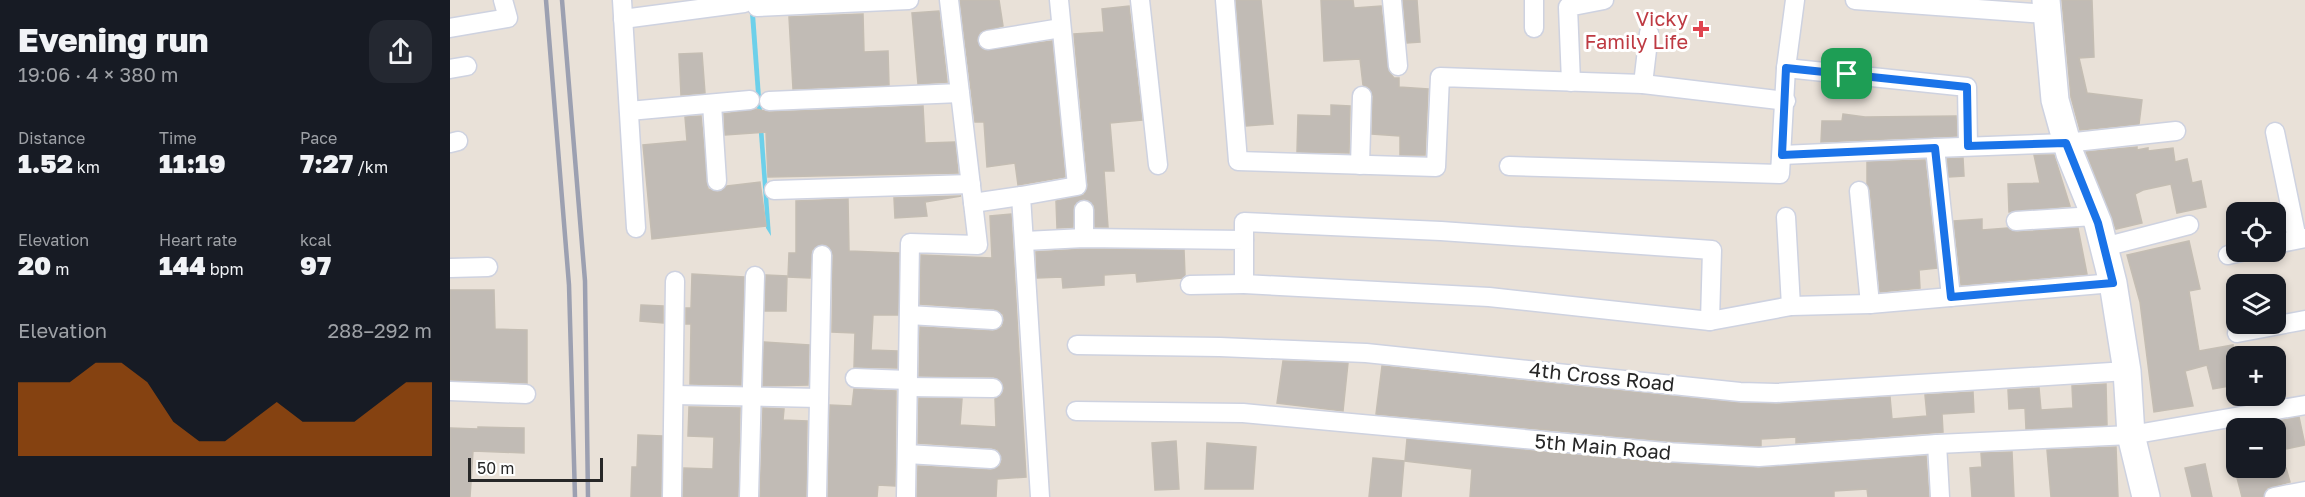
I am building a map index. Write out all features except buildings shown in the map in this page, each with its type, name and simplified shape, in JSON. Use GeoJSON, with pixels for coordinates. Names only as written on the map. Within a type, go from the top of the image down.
{"type":"FeatureCollection","features":[{"type":"Feature","properties":{"kind":"main road"},"geometry":{"type":"LineString","coordinates":[[2046,7],[2054,90],[2066,143],[2094,216],[2113,283],[2127,371],[2131,435],[2146,497]]}},
{"type":"Feature","properties":{"kind":"street"},"geometry":{"type":"LineString","coordinates":[[450,28],[508,18],[503,0]]}},
{"type":"Feature","properties":{"kind":"street"},"geometry":{"type":"LineString","coordinates":[[622,0],[636,228]]}},
{"type":"Feature","properties":{"kind":"street"},"geometry":{"type":"LineString","coordinates":[[623,19],[750,5],[909,0]]}},
{"type":"Feature","properties":{"kind":"street"},"geometry":{"type":"LineString","coordinates":[[906,497],[910,243],[978,245],[949,0]]}},
{"type":"Feature","properties":{"kind":"street"},"geometry":{"type":"LineString","coordinates":[[973,202],[1077,186],[1059,0]]}},
{"type":"Feature","properties":{"kind":"street"},"geometry":{"type":"LineString","coordinates":[[1140,0],[1158,165]]}},
{"type":"Feature","properties":{"kind":"street"},"geometry":{"type":"LineString","coordinates":[[1225,0],[1238,160],[1437,168],[1440,77],[1643,84],[1786,101]]}},
{"type":"Feature","properties":{"kind":"street"},"geometry":{"type":"LineString","coordinates":[[1392,0],[1398,66]]}},
{"type":"Feature","properties":{"kind":"street"},"geometry":{"type":"LineString","coordinates":[[1534,0],[1534,28]]}},
{"type":"Feature","properties":{"kind":"street"},"geometry":{"type":"LineString","coordinates":[[1571,82],[1568,7],[1604,0]]}},
{"type":"Feature","properties":{"kind":"street"},"geometry":{"type":"LineString","coordinates":[[1509,166],[1779,174],[1786,101],[1786,68],[1795,0]]}},
{"type":"Feature","properties":{"kind":"street"},"geometry":{"type":"LineString","coordinates":[[1855,0],[2046,7]]}},
{"type":"Feature","properties":{"kind":"street"},"geometry":{"type":"LineString","coordinates":[[988,40],[1061,28]]}},
{"type":"Feature","properties":{"kind":"street"},"geometry":{"type":"LineString","coordinates":[[1643,84],[1649,33]]}},
{"type":"Feature","properties":{"kind":"street"},"geometry":{"type":"LineString","coordinates":[[1786,68],[1967,87],[1968,146]]}},
{"type":"Feature","properties":{"kind":"street"},"geometry":{"type":"LineString","coordinates":[[629,111],[759,101],[960,93]]}},
{"type":"Feature","properties":{"kind":"street"},"geometry":{"type":"LineString","coordinates":[[1360,165],[1362,96]]}},
{"type":"Feature","properties":{"kind":"street"},"geometry":{"type":"LineString","coordinates":[[712,104],[717,181]]}},
{"type":"Feature","properties":{"kind":"street"},"geometry":{"type":"LineString","coordinates":[[1782,155],[2066,143],[2176,131]]}},
{"type":"Feature","properties":{"kind":"street"},"geometry":{"type":"LineString","coordinates":[[2275,132],[2301,238],[2286,242]]}},
{"type":"Feature","properties":{"kind":"street"},"geometry":{"type":"LineString","coordinates":[[1935,148],[1951,297]]}},
{"type":"Feature","properties":{"kind":"street"},"geometry":{"type":"LineString","coordinates":[[774,190],[971,184]]}},
{"type":"Feature","properties":{"kind":"street"},"geometry":{"type":"LineString","coordinates":[[1859,191],[1869,304]]}},
{"type":"Feature","properties":{"kind":"street"},"geometry":{"type":"LineString","coordinates":[[1022,196],[1040,497]]}},
{"type":"Feature","properties":{"kind":"street"},"geometry":{"type":"LineString","coordinates":[[1084,210],[1084,238]]}},
{"type":"Feature","properties":{"kind":"street"},"geometry":{"type":"LineString","coordinates":[[2016,221],[2094,216]]}},
{"type":"Feature","properties":{"kind":"street"},"geometry":{"type":"LineString","coordinates":[[1786,217],[1791,306]]}},
{"type":"Feature","properties":{"kind":"street"},"geometry":{"type":"LineString","coordinates":[[1244,284],[1244,222],[1441,231],[1712,250],[1710,321]]}},
{"type":"Feature","properties":{"kind":"street"},"geometry":{"type":"LineString","coordinates":[[2104,247],[2189,225]]}},
{"type":"Feature","properties":{"kind":"street"},"geometry":{"type":"LineString","coordinates":[[1025,241],[1084,238],[1244,240]]}},
{"type":"Feature","properties":{"kind":"street"},"geometry":{"type":"LineString","coordinates":[[817,497],[822,255]]}},
{"type":"Feature","properties":{"kind":"street"},"geometry":{"type":"LineString","coordinates":[[450,268],[488,267]]}},
{"type":"Feature","properties":{"kind":"street"},"geometry":{"type":"LineString","coordinates":[[749,497],[755,276]]}},
{"type":"Feature","properties":{"kind":"street"},"geometry":{"type":"LineString","coordinates":[[672,497],[675,281]]}},
{"type":"Feature","properties":{"kind":"street"},"geometry":{"type":"LineString","coordinates":[[1190,285],[1244,284],[1490,297],[1710,321],[1791,306],[1869,304],[2113,283]]}},
{"type":"Feature","properties":{"kind":"street"},"geometry":{"type":"LineString","coordinates":[[909,315],[993,320]]}},
{"type":"Feature","properties":{"kind":"street"},"geometry":{"type":"LineString","coordinates":[[2286,324],[2305,320]]}},
{"type":"Feature","properties":{"kind":"street","name":"4th Cross Road"},"geometry":{"type":"LineString","coordinates":[[1077,345],[1221,347],[1366,353],[1740,392],[1776,393],[2127,371]]}},
{"type":"Feature","properties":{"kind":"street"},"geometry":{"type":"LineString","coordinates":[[855,378],[993,388]]}},
{"type":"Feature","properties":{"kind":"street"},"geometry":{"type":"LineString","coordinates":[[450,390],[526,394]]}},
{"type":"Feature","properties":{"kind":"street"},"geometry":{"type":"LineString","coordinates":[[674,395],[819,398]]}},
{"type":"Feature","properties":{"kind":"street","name":"5th Main Road"},"geometry":{"type":"LineString","coordinates":[[1076,411],[1243,412],[1665,452],[1759,458],[1937,444],[2131,435],[2305,405]]}},
{"type":"Feature","properties":{"kind":"street"},"geometry":{"type":"LineString","coordinates":[[1937,444],[1940,497]]}},
{"type":"Feature","properties":{"kind":"street"},"geometry":{"type":"LineString","coordinates":[[907,454],[991,459]]}},
{"type":"Feature","properties":{"kind":"street"},"geometry":{"type":"LineString","coordinates":[[2274,497],[2305,491]]}},
{"type":"Feature","properties":{"kind":"water"},"geometry":{"type":"Polygon","coordinates":[[[749,0],[754,0],[771,236],[766,228],[749,0]]]}},
{"type":"Feature","properties":{"kind":"railway"},"geometry":{"type":"LineString","coordinates":[[546,0],[569,285],[575,497]]}},
{"type":"Feature","properties":{"kind":"railway"},"geometry":{"type":"LineString","coordinates":[[562,0],[585,281],[588,497]]}},
{"type":"Feature","properties":{"kind":"place","name":"Vicky Family Life"},"geometry":{"type":"Point","coordinates":[1701,29]}},
{"type":"Feature","properties":{"kind":"route"},"geometry":{"type":"LineString","coordinates":[[1786,68],[1847,74],[1967,87],[1968,146],[2066,143],[2098,223],[2113,283],[1951,297],[1935,148],[1782,155],[1786,68]]}}]}
